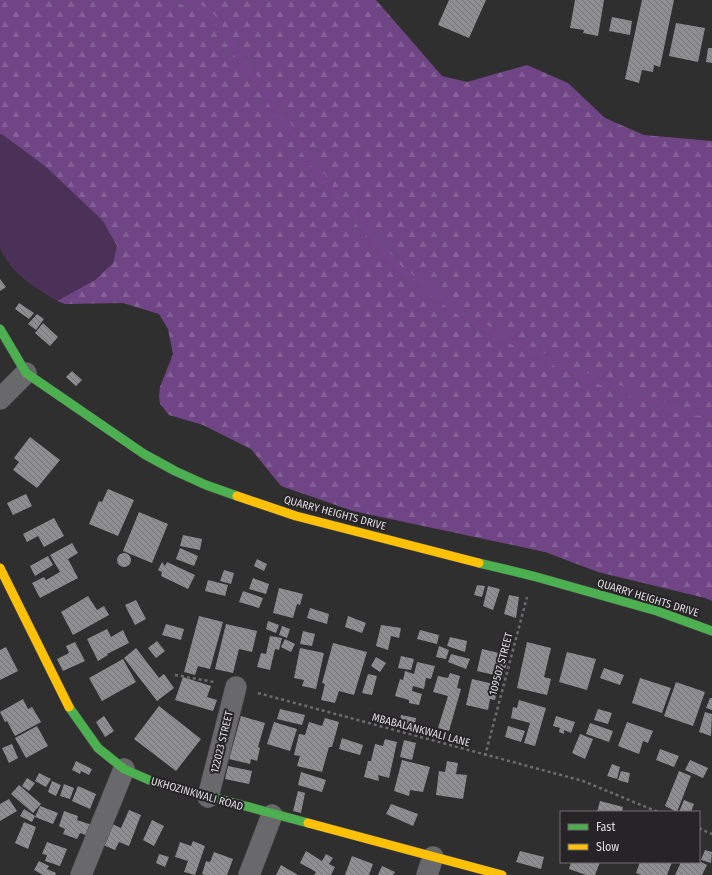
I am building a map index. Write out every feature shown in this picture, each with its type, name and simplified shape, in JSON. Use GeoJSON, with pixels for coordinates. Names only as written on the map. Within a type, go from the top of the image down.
{"type":"FeatureCollection","features":[{"type":"Feature","properties":{"kind":"street","name":"QUARRY HEIGHTS DRIVE"},"geometry":{"type":"LineString","coordinates":[[0,329],[26,373],[144,454],[175,471],[206,485],[296,516],[533,576],[657,611],[712,631]]}},
{"type":"Feature","properties":{"kind":"street"},"geometry":{"type":"LineString","coordinates":[[0,399],[26,373]]}},
{"type":"Feature","properties":{"kind":"street","name":"UKHOZINKWALI ROAD"},"geometry":{"type":"LineString","coordinates":[[0,568],[68,706],[98,748],[124,769],[149,780],[272,815],[430,866],[502,875]]}},
{"type":"Feature","properties":{"kind":"street","name":"122023 STREET"},"geometry":{"type":"LineString","coordinates":[[208,797],[236,687]]}},
{"type":"Feature","properties":{"kind":"street"},"geometry":{"type":"LineString","coordinates":[[82,875],[124,769]]}},
{"type":"Feature","properties":{"kind":"street"},"geometry":{"type":"LineString","coordinates":[[249,875],[272,815]]}},
{"type":"Feature","properties":{"kind":"path","name":"109507 STREET"},"geometry":{"type":"LineString","coordinates":[[485,756],[533,576]]}},
{"type":"Feature","properties":{"kind":"path","name":"MBABALANKWALI LANE"},"geometry":{"type":"LineString","coordinates":[[175,674],[236,687],[583,782],[656,811]]}},
{"type":"Feature","properties":{"kind":"path"},"geometry":{"type":"LineString","coordinates":[[700,828],[712,834]]}},
{"type":"Feature","properties":{"kind":"shaded area"},"geometry":{"type":"Polygon","coordinates":[[[0,134],[46,167],[103,221],[117,246],[113,263],[95,280],[57,301],[32,285],[17,273],[0,248],[0,134]]]}},
{"type":"Feature","properties":{"kind":"green space"},"geometry":{"type":"Polygon","coordinates":[[[0,0],[376,0],[442,76],[467,82],[527,65],[568,83],[605,118],[644,135],[712,141],[712,601],[598,572],[545,552],[353,511],[281,486],[251,449],[203,425],[169,415],[160,404],[159,396],[160,387],[173,354],[168,329],[159,314],[123,303],[65,304],[57,301],[95,280],[113,263],[117,246],[103,221],[46,167],[0,134],[0,0]]]}},
{"type":"Feature","properties":{"kind":"building"},"geometry":{"type":"Polygon","coordinates":[[[449,0],[486,0],[469,38],[438,25],[449,0]]]}},
{"type":"Feature","properties":{"kind":"building"},"geometry":{"type":"Polygon","coordinates":[[[575,0],[604,0],[598,36],[583,33],[584,30],[570,28],[575,0]]]}},
{"type":"Feature","properties":{"kind":"building"},"geometry":{"type":"Polygon","coordinates":[[[642,0],[674,0],[660,67],[654,65],[653,72],[642,70],[639,83],[625,79],[642,0]]]}},
{"type":"Feature","properties":{"kind":"building"},"geometry":{"type":"Polygon","coordinates":[[[612,17],[632,21],[630,35],[609,31],[612,17]]]}},
{"type":"Feature","properties":{"kind":"building"},"geometry":{"type":"Polygon","coordinates":[[[676,23],[705,28],[698,62],[669,56],[676,23]]]}},
{"type":"Feature","properties":{"kind":"building"},"geometry":{"type":"Polygon","coordinates":[[[708,48],[712,48],[712,63],[706,62],[708,48]]]}},
{"type":"Feature","properties":{"kind":"building"},"geometry":{"type":"Polygon","coordinates":[[[0,279],[6,287],[0,291],[0,279]]]}},
{"type":"Feature","properties":{"kind":"building"},"geometry":{"type":"Polygon","coordinates":[[[19,303],[34,313],[29,319],[15,309],[19,303]]]}},
{"type":"Feature","properties":{"kind":"building"},"geometry":{"type":"Polygon","coordinates":[[[37,314],[44,319],[36,330],[28,324],[37,314]]]}},
{"type":"Feature","properties":{"kind":"building"},"geometry":{"type":"Polygon","coordinates":[[[43,323],[58,337],[50,346],[35,333],[43,323]]]}},
{"type":"Feature","properties":{"kind":"building"},"geometry":{"type":"Polygon","coordinates":[[[72,371],[82,380],[76,386],[66,377],[72,371]]]}},
{"type":"Feature","properties":{"kind":"building"},"geometry":{"type":"Polygon","coordinates":[[[30,437],[60,460],[37,488],[13,470],[19,462],[14,458],[30,437]]]}},
{"type":"Feature","properties":{"kind":"building"},"geometry":{"type":"Polygon","coordinates":[[[108,489],[134,500],[118,536],[89,524],[99,501],[102,502],[108,489]]]}},
{"type":"Feature","properties":{"kind":"building"},"geometry":{"type":"Polygon","coordinates":[[[26,494],[32,506],[13,515],[7,503],[26,494]]]}},
{"type":"Feature","properties":{"kind":"building"},"geometry":{"type":"Polygon","coordinates":[[[139,512],[168,524],[152,563],[123,551],[139,512]]]}},
{"type":"Feature","properties":{"kind":"building"},"geometry":{"type":"Polygon","coordinates":[[[54,518],[64,536],[44,547],[38,536],[27,542],[23,534],[54,518]]]}},
{"type":"Feature","properties":{"kind":"building"},"geometry":{"type":"Polygon","coordinates":[[[183,535],[202,539],[200,550],[180,546],[183,535]]]}},
{"type":"Feature","properties":{"kind":"building"},"geometry":{"type":"Polygon","coordinates":[[[72,543],[78,553],[68,559],[78,578],[40,598],[32,583],[44,577],[46,580],[60,572],[50,555],[72,543]]]}},
{"type":"Feature","properties":{"kind":"building"},"geometry":{"type":"Polygon","coordinates":[[[180,548],[198,556],[194,566],[176,559],[180,548]]]}},
{"type":"Feature","properties":{"kind":"building"},"geometry":{"type":"Polygon","coordinates":[[[121,553],[127,553],[131,557],[131,563],[127,567],[121,567],[117,563],[117,557],[121,553]]]}},
{"type":"Feature","properties":{"kind":"building"},"geometry":{"type":"Polygon","coordinates":[[[48,556],[53,565],[35,576],[30,566],[48,556]]]}},
{"type":"Feature","properties":{"kind":"building"},"geometry":{"type":"Polygon","coordinates":[[[257,559],[267,564],[264,571],[254,566],[257,559]]]}},
{"type":"Feature","properties":{"kind":"building"},"geometry":{"type":"Polygon","coordinates":[[[162,562],[165,566],[167,562],[195,575],[188,589],[161,576],[162,572],[158,570],[162,562]]]}},
{"type":"Feature","properties":{"kind":"building"},"geometry":{"type":"Polygon","coordinates":[[[224,570],[234,573],[231,584],[220,581],[224,570]]]}},
{"type":"Feature","properties":{"kind":"building"},"geometry":{"type":"Polygon","coordinates":[[[253,578],[269,584],[266,594],[249,589],[253,578]]]}},
{"type":"Feature","properties":{"kind":"building"},"geometry":{"type":"Polygon","coordinates":[[[208,580],[228,585],[225,596],[205,591],[208,580]]]}},
{"type":"Feature","properties":{"kind":"building"},"geometry":{"type":"Polygon","coordinates":[[[477,585],[485,586],[482,597],[474,595],[477,585]]]}},
{"type":"Feature","properties":{"kind":"building"},"geometry":{"type":"Polygon","coordinates":[[[488,586],[500,589],[493,610],[483,606],[488,586]]]}},
{"type":"Feature","properties":{"kind":"building"},"geometry":{"type":"Polygon","coordinates":[[[279,588],[303,594],[300,605],[297,604],[293,618],[273,613],[279,588]]]}},
{"type":"Feature","properties":{"kind":"building"},"geometry":{"type":"Polygon","coordinates":[[[243,591],[263,598],[259,608],[239,602],[243,591]]]}},
{"type":"Feature","properties":{"kind":"building"},"geometry":{"type":"Polygon","coordinates":[[[509,595],[519,597],[516,618],[504,614],[509,595]]]}},
{"type":"Feature","properties":{"kind":"building"},"geometry":{"type":"Polygon","coordinates":[[[88,596],[97,610],[104,606],[109,615],[73,635],[61,612],[88,596]]]}},
{"type":"Feature","properties":{"kind":"building"},"geometry":{"type":"Polygon","coordinates":[[[136,600],[146,619],[135,625],[125,605],[136,600]]]}},
{"type":"Feature","properties":{"kind":"building"},"geometry":{"type":"Polygon","coordinates":[[[310,608],[329,614],[327,624],[307,618],[310,608]]]}},
{"type":"Feature","properties":{"kind":"building"},"geometry":{"type":"Polygon","coordinates":[[[199,616],[223,622],[210,669],[198,666],[195,675],[184,672],[199,616]]]}},
{"type":"Feature","properties":{"kind":"building"},"geometry":{"type":"Polygon","coordinates":[[[348,616],[366,623],[362,633],[345,627],[348,616]]]}},
{"type":"Feature","properties":{"kind":"building"},"geometry":{"type":"Polygon","coordinates":[[[268,621],[279,625],[276,633],[266,629],[268,621]]]}},
{"type":"Feature","properties":{"kind":"building"},"geometry":{"type":"Polygon","coordinates":[[[166,624],[184,629],[181,640],[162,635],[166,624]]]}},
{"type":"Feature","properties":{"kind":"building"},"geometry":{"type":"Polygon","coordinates":[[[226,624],[257,631],[252,652],[239,649],[233,673],[215,669],[226,624]]]}},
{"type":"Feature","properties":{"kind":"building"},"geometry":{"type":"Polygon","coordinates":[[[381,625],[401,628],[399,638],[391,636],[388,650],[376,646],[381,625]]]}},
{"type":"Feature","properties":{"kind":"building"},"geometry":{"type":"Polygon","coordinates":[[[282,626],[290,629],[287,638],[279,635],[282,626]]]}},
{"type":"Feature","properties":{"kind":"building"},"geometry":{"type":"Polygon","coordinates":[[[107,629],[111,637],[123,630],[129,643],[107,654],[108,655],[98,661],[87,639],[107,629]]]}},
{"type":"Feature","properties":{"kind":"building"},"geometry":{"type":"Polygon","coordinates":[[[420,630],[439,635],[437,644],[417,639],[420,630]]]}},
{"type":"Feature","properties":{"kind":"building"},"geometry":{"type":"Polygon","coordinates":[[[303,631],[315,634],[312,646],[300,644],[303,631]]]}},
{"type":"Feature","properties":{"kind":"building"},"geometry":{"type":"Polygon","coordinates":[[[270,636],[282,638],[279,650],[275,649],[270,670],[257,667],[261,653],[266,654],[270,636]]]}},
{"type":"Feature","properties":{"kind":"building"},"geometry":{"type":"Polygon","coordinates":[[[450,637],[467,641],[465,652],[447,646],[450,637]]]}},
{"type":"Feature","properties":{"kind":"building"},"geometry":{"type":"Polygon","coordinates":[[[285,639],[295,644],[291,652],[281,647],[285,639]]]}},
{"type":"Feature","properties":{"kind":"building"},"geometry":{"type":"Polygon","coordinates":[[[157,641],[165,651],[156,658],[148,648],[157,641]]]}},
{"type":"Feature","properties":{"kind":"building"},"geometry":{"type":"Polygon","coordinates":[[[75,642],[85,661],[63,671],[57,659],[69,653],[66,646],[75,642]]]}},
{"type":"Feature","properties":{"kind":"building"},"geometry":{"type":"Polygon","coordinates":[[[527,642],[551,648],[544,677],[551,679],[547,695],[517,688],[527,642]]]}},
{"type":"Feature","properties":{"kind":"building"},"geometry":{"type":"Polygon","coordinates":[[[333,643],[367,652],[354,695],[339,691],[335,703],[321,700],[325,684],[322,683],[333,643]]]}},
{"type":"Feature","properties":{"kind":"building"},"geometry":{"type":"Polygon","coordinates":[[[439,646],[449,650],[446,659],[436,657],[439,646]]]}},
{"type":"Feature","properties":{"kind":"building"},"geometry":{"type":"Polygon","coordinates":[[[6,647],[18,671],[0,680],[0,650],[6,647]]]}},
{"type":"Feature","properties":{"kind":"building"},"geometry":{"type":"Polygon","coordinates":[[[136,648],[159,678],[164,674],[174,688],[157,701],[124,658],[136,648]]]}},
{"type":"Feature","properties":{"kind":"building"},"geometry":{"type":"Polygon","coordinates":[[[300,648],[324,653],[316,689],[302,686],[304,680],[294,678],[300,648]]]}},
{"type":"Feature","properties":{"kind":"building"},"geometry":{"type":"Polygon","coordinates":[[[482,649],[499,653],[498,660],[507,662],[503,677],[477,671],[482,649]]]}},
{"type":"Feature","properties":{"kind":"building"},"geometry":{"type":"Polygon","coordinates":[[[567,652],[596,659],[587,690],[559,682],[567,652]]]}},
{"type":"Feature","properties":{"kind":"building"},"geometry":{"type":"Polygon","coordinates":[[[451,654],[470,659],[466,669],[448,662],[451,654]]]}},
{"type":"Feature","properties":{"kind":"building"},"geometry":{"type":"Polygon","coordinates":[[[401,656],[414,659],[411,670],[398,668],[401,656]]]}},
{"type":"Feature","properties":{"kind":"building"},"geometry":{"type":"Polygon","coordinates":[[[376,657],[386,663],[380,672],[371,666],[376,657]]]}},
{"type":"Feature","properties":{"kind":"building"},"geometry":{"type":"Polygon","coordinates":[[[123,659],[136,682],[102,701],[89,678],[123,659]]]}},
{"type":"Feature","properties":{"kind":"building"},"geometry":{"type":"Polygon","coordinates":[[[417,662],[435,666],[431,679],[426,678],[424,689],[413,686],[412,691],[422,694],[419,705],[409,703],[409,700],[395,696],[400,679],[403,680],[405,671],[414,674],[417,662]]]}},
{"type":"Feature","properties":{"kind":"building"},"geometry":{"type":"Polygon","coordinates":[[[604,668],[624,675],[620,685],[600,678],[604,668]]]}},
{"type":"Feature","properties":{"kind":"building"},"geometry":{"type":"Polygon","coordinates":[[[450,673],[460,676],[457,688],[461,689],[449,731],[438,728],[448,696],[433,692],[438,676],[448,678],[450,673]]]}},
{"type":"Feature","properties":{"kind":"building"},"geometry":{"type":"Polygon","coordinates":[[[368,674],[377,676],[372,695],[362,693],[368,674]]]}},
{"type":"Feature","properties":{"kind":"building"},"geometry":{"type":"Polygon","coordinates":[[[183,677],[211,686],[207,697],[217,700],[213,711],[175,700],[183,677]]]}},
{"type":"Feature","properties":{"kind":"building"},"geometry":{"type":"Polygon","coordinates":[[[640,678],[671,688],[662,713],[632,703],[640,678]]]}},
{"type":"Feature","properties":{"kind":"building"},"geometry":{"type":"Polygon","coordinates":[[[472,679],[498,685],[495,700],[490,699],[488,710],[466,705],[472,679]]]}},
{"type":"Feature","properties":{"kind":"building"},"geometry":{"type":"Polygon","coordinates":[[[676,682],[705,692],[693,726],[664,716],[676,682]]]}},
{"type":"Feature","properties":{"kind":"building"},"geometry":{"type":"Polygon","coordinates":[[[710,698],[712,698],[712,710],[706,708],[710,698]]]}},
{"type":"Feature","properties":{"kind":"building"},"geometry":{"type":"Polygon","coordinates":[[[23,699],[28,709],[32,707],[41,722],[15,736],[0,712],[23,699]]]}},
{"type":"Feature","properties":{"kind":"building"},"geometry":{"type":"Polygon","coordinates":[[[519,700],[546,708],[535,746],[524,743],[530,723],[511,718],[513,707],[517,708],[519,700]]]}},
{"type":"Feature","properties":{"kind":"building"},"geometry":{"type":"Polygon","coordinates":[[[159,706],[201,739],[176,771],[134,739],[159,706]]]}},
{"type":"Feature","properties":{"kind":"building"},"geometry":{"type":"Polygon","coordinates":[[[280,709],[305,715],[302,725],[277,719],[280,709]]]}},
{"type":"Feature","properties":{"kind":"building"},"geometry":{"type":"Polygon","coordinates":[[[598,709],[612,713],[608,724],[594,720],[598,709]]]}},
{"type":"Feature","properties":{"kind":"building"},"geometry":{"type":"Polygon","coordinates":[[[705,712],[712,714],[711,736],[699,732],[705,712]]]}},
{"type":"Feature","properties":{"kind":"building"},"geometry":{"type":"Polygon","coordinates":[[[401,715],[416,718],[414,730],[399,727],[401,715]]]}},
{"type":"Feature","properties":{"kind":"building"},"geometry":{"type":"Polygon","coordinates":[[[104,716],[114,731],[105,737],[96,722],[104,716]]]}},
{"type":"Feature","properties":{"kind":"building"},"geometry":{"type":"Polygon","coordinates":[[[241,716],[265,723],[258,747],[260,748],[257,761],[251,759],[250,764],[229,759],[241,716]]]}},
{"type":"Feature","properties":{"kind":"building"},"geometry":{"type":"Polygon","coordinates":[[[556,716],[575,722],[571,733],[564,730],[564,734],[559,732],[560,728],[553,726],[556,716]]]}},
{"type":"Feature","properties":{"kind":"building"},"geometry":{"type":"Polygon","coordinates":[[[325,718],[339,722],[332,747],[329,747],[322,772],[297,766],[300,756],[294,755],[299,734],[305,735],[309,722],[322,726],[325,718]]]}},
{"type":"Feature","properties":{"kind":"building"},"geometry":{"type":"Polygon","coordinates":[[[274,722],[297,729],[290,751],[267,744],[274,722]]]}},
{"type":"Feature","properties":{"kind":"building"},"geometry":{"type":"Polygon","coordinates":[[[627,722],[653,731],[648,743],[643,741],[639,754],[618,746],[627,722]]]}},
{"type":"Feature","properties":{"kind":"building"},"geometry":{"type":"Polygon","coordinates":[[[590,723],[613,731],[609,742],[586,734],[590,723]]]}},
{"type":"Feature","properties":{"kind":"building"},"geometry":{"type":"Polygon","coordinates":[[[37,726],[48,746],[26,758],[15,738],[37,726]]]}},
{"type":"Feature","properties":{"kind":"building"},"geometry":{"type":"Polygon","coordinates":[[[508,726],[525,731],[521,742],[505,737],[508,726]]]}},
{"type":"Feature","properties":{"kind":"building"},"geometry":{"type":"Polygon","coordinates":[[[580,734],[593,739],[585,759],[572,753],[580,734]]]}},
{"type":"Feature","properties":{"kind":"building"},"geometry":{"type":"Polygon","coordinates":[[[342,738],[363,745],[360,755],[339,749],[342,738]]]}},
{"type":"Feature","properties":{"kind":"building"},"geometry":{"type":"Polygon","coordinates":[[[385,739],[397,742],[389,778],[378,775],[379,781],[364,777],[368,761],[371,761],[375,744],[383,746],[385,739]]]}},
{"type":"Feature","properties":{"kind":"building"},"geometry":{"type":"Polygon","coordinates":[[[404,740],[416,743],[412,760],[400,757],[404,740]]]}},
{"type":"Feature","properties":{"kind":"building"},"geometry":{"type":"Polygon","coordinates":[[[12,744],[18,758],[9,763],[2,748],[12,744]]]}},
{"type":"Feature","properties":{"kind":"building"},"geometry":{"type":"Polygon","coordinates":[[[660,749],[679,756],[674,767],[656,760],[660,749]]]}},
{"type":"Feature","properties":{"kind":"building"},"geometry":{"type":"Polygon","coordinates":[[[402,760],[430,767],[423,792],[410,790],[409,796],[394,791],[402,760]]]}},
{"type":"Feature","properties":{"kind":"building"},"geometry":{"type":"Polygon","coordinates":[[[690,760],[708,768],[703,778],[685,770],[690,760]]]}},
{"type":"Feature","properties":{"kind":"building"},"geometry":{"type":"Polygon","coordinates":[[[76,761],[92,769],[89,775],[81,771],[80,774],[72,770],[76,761]]]}},
{"type":"Feature","properties":{"kind":"building"},"geometry":{"type":"Polygon","coordinates":[[[447,761],[458,763],[456,774],[467,775],[463,799],[436,795],[439,771],[445,772],[447,761]]]}},
{"type":"Feature","properties":{"kind":"building"},"geometry":{"type":"Polygon","coordinates":[[[612,764],[620,767],[617,779],[607,776],[612,764]]]}},
{"type":"Feature","properties":{"kind":"building"},"geometry":{"type":"Polygon","coordinates":[[[228,766],[252,771],[249,784],[225,779],[228,766]]]}},
{"type":"Feature","properties":{"kind":"building"},"geometry":{"type":"Polygon","coordinates":[[[621,771],[630,773],[628,783],[618,780],[621,771]]]}},
{"type":"Feature","properties":{"kind":"building"},"geometry":{"type":"Polygon","coordinates":[[[679,771],[691,776],[677,811],[665,806],[679,771]]]}},
{"type":"Feature","properties":{"kind":"building"},"geometry":{"type":"Polygon","coordinates":[[[301,772],[326,780],[322,792],[298,785],[301,772]]]}},
{"type":"Feature","properties":{"kind":"building"},"geometry":{"type":"Polygon","coordinates":[[[39,773],[51,779],[46,787],[35,781],[39,773]]]}},
{"type":"Feature","properties":{"kind":"building"},"geometry":{"type":"Polygon","coordinates":[[[27,778],[35,783],[29,791],[22,786],[27,778]]]}},
{"type":"Feature","properties":{"kind":"building"},"geometry":{"type":"Polygon","coordinates":[[[52,781],[61,785],[56,796],[48,792],[52,781]]]}},
{"type":"Feature","properties":{"kind":"building"},"geometry":{"type":"Polygon","coordinates":[[[64,784],[74,788],[70,799],[60,796],[64,784]]]}},
{"type":"Feature","properties":{"kind":"building"},"geometry":{"type":"Polygon","coordinates":[[[19,785],[41,804],[33,813],[11,794],[19,785]]]}},
{"type":"Feature","properties":{"kind":"building"},"geometry":{"type":"Polygon","coordinates":[[[78,786],[96,794],[90,809],[72,801],[78,786]]]}},
{"type":"Feature","properties":{"kind":"building"},"geometry":{"type":"Polygon","coordinates":[[[298,791],[305,793],[301,813],[293,811],[298,791]]]}},
{"type":"Feature","properties":{"kind":"building"},"geometry":{"type":"Polygon","coordinates":[[[9,799],[17,811],[0,821],[0,804],[9,799]]]}},
{"type":"Feature","properties":{"kind":"building"},"geometry":{"type":"Polygon","coordinates":[[[684,800],[694,804],[691,811],[679,811],[684,800]]]}},
{"type":"Feature","properties":{"kind":"building"},"geometry":{"type":"Polygon","coordinates":[[[600,801],[623,807],[622,811],[597,811],[600,801]]]}},
{"type":"Feature","properties":{"kind":"building"},"geometry":{"type":"Polygon","coordinates":[[[391,804],[418,814],[413,826],[386,814],[391,804]]]}},
{"type":"Feature","properties":{"kind":"building"},"geometry":{"type":"Polygon","coordinates":[[[40,806],[58,813],[53,824],[35,817],[40,806]]]}},
{"type":"Feature","properties":{"kind":"building"},"geometry":{"type":"Polygon","coordinates":[[[24,809],[35,816],[32,822],[20,816],[24,809]]]}},
{"type":"Feature","properties":{"kind":"building"},"geometry":{"type":"Polygon","coordinates":[[[129,810],[141,815],[129,846],[119,842],[115,850],[101,844],[110,823],[121,828],[129,810]]]}},
{"type":"Feature","properties":{"kind":"building"},"geometry":{"type":"Polygon","coordinates":[[[64,811],[78,816],[77,820],[95,826],[91,837],[80,833],[77,839],[63,834],[65,829],[59,826],[64,811]]]}},
{"type":"Feature","properties":{"kind":"building"},"geometry":{"type":"Polygon","coordinates":[[[152,820],[164,826],[154,846],[143,840],[152,820]]]}},
{"type":"Feature","properties":{"kind":"building"},"geometry":{"type":"Polygon","coordinates":[[[24,822],[36,827],[28,849],[15,843],[24,822]]]}},
{"type":"Feature","properties":{"kind":"building"},"geometry":{"type":"Polygon","coordinates":[[[193,841],[205,846],[195,875],[184,872],[188,861],[175,857],[180,842],[191,846],[193,841]]]}},
{"type":"Feature","properties":{"kind":"building"},"geometry":{"type":"Polygon","coordinates":[[[47,842],[67,849],[60,866],[45,861],[47,855],[42,854],[47,842]]]}},
{"type":"Feature","properties":{"kind":"building"},"geometry":{"type":"Polygon","coordinates":[[[705,850],[712,852],[711,863],[701,860],[705,850]]]}},
{"type":"Feature","properties":{"kind":"building"},"geometry":{"type":"Polygon","coordinates":[[[306,851],[322,861],[326,854],[333,858],[329,864],[335,867],[331,875],[314,875],[316,872],[300,863],[306,851]]]}},
{"type":"Feature","properties":{"kind":"building"},"geometry":{"type":"Polygon","coordinates":[[[520,851],[544,857],[541,869],[516,862],[520,851]]]}},
{"type":"Feature","properties":{"kind":"building"},"geometry":{"type":"Polygon","coordinates":[[[214,852],[233,859],[227,875],[202,874],[206,861],[210,862],[214,852]]]}},
{"type":"Feature","properties":{"kind":"building"},"geometry":{"type":"Polygon","coordinates":[[[159,854],[169,857],[165,867],[156,863],[159,854]]]}},
{"type":"Feature","properties":{"kind":"building"},"geometry":{"type":"Polygon","coordinates":[[[352,856],[373,864],[369,875],[345,875],[352,856]]]}},
{"type":"Feature","properties":{"kind":"building"},"geometry":{"type":"Polygon","coordinates":[[[39,861],[49,866],[47,869],[56,873],[55,875],[43,875],[34,870],[39,861]]]}},
{"type":"Feature","properties":{"kind":"building"},"geometry":{"type":"Polygon","coordinates":[[[700,862],[707,865],[702,875],[675,875],[681,863],[700,863],[700,862]]]}},
{"type":"Feature","properties":{"kind":"building"},"geometry":{"type":"Polygon","coordinates":[[[571,863],[600,863],[595,875],[586,875],[569,869],[571,863]]]}},
{"type":"Feature","properties":{"kind":"building"},"geometry":{"type":"Polygon","coordinates":[[[640,863],[672,863],[667,875],[641,875],[636,873],[640,863]]]}},
{"type":"Feature","properties":{"kind":"building"},"geometry":{"type":"Polygon","coordinates":[[[281,865],[298,875],[276,875],[281,865]]]}},
{"type":"Feature","properties":{"kind":"building"},"geometry":{"type":"Polygon","coordinates":[[[382,866],[395,872],[393,875],[378,875],[382,866]]]}},
{"type":"Feature","properties":{"kind":"waterway"},"geometry":{"type":"LineString","coordinates":[[180,0],[208,12],[287,124],[329,187],[400,270],[477,324],[573,371],[673,409],[712,414]]}},
{"type":"Feature","properties":{"kind":"traffic: fast"},"geometry":{"type":"LineString","coordinates":[[0,329],[26,373],[144,454],[175,471],[206,485],[237,496]]}},
{"type":"Feature","properties":{"kind":"traffic: fast"},"geometry":{"type":"LineString","coordinates":[[479,563],[533,576],[657,611],[712,631]]}},
{"type":"Feature","properties":{"kind":"traffic: fast"},"geometry":{"type":"LineString","coordinates":[[69,707],[98,748],[124,769],[149,780],[308,823]]}},
{"type":"Feature","properties":{"kind":"traffic: slow"},"geometry":{"type":"LineString","coordinates":[[237,496],[296,516],[479,563]]}},
{"type":"Feature","properties":{"kind":"traffic: slow"},"geometry":{"type":"LineString","coordinates":[[0,568],[69,707]]}},
{"type":"Feature","properties":{"kind":"traffic: slow"},"geometry":{"type":"LineString","coordinates":[[308,823],[502,875]]}}]}
